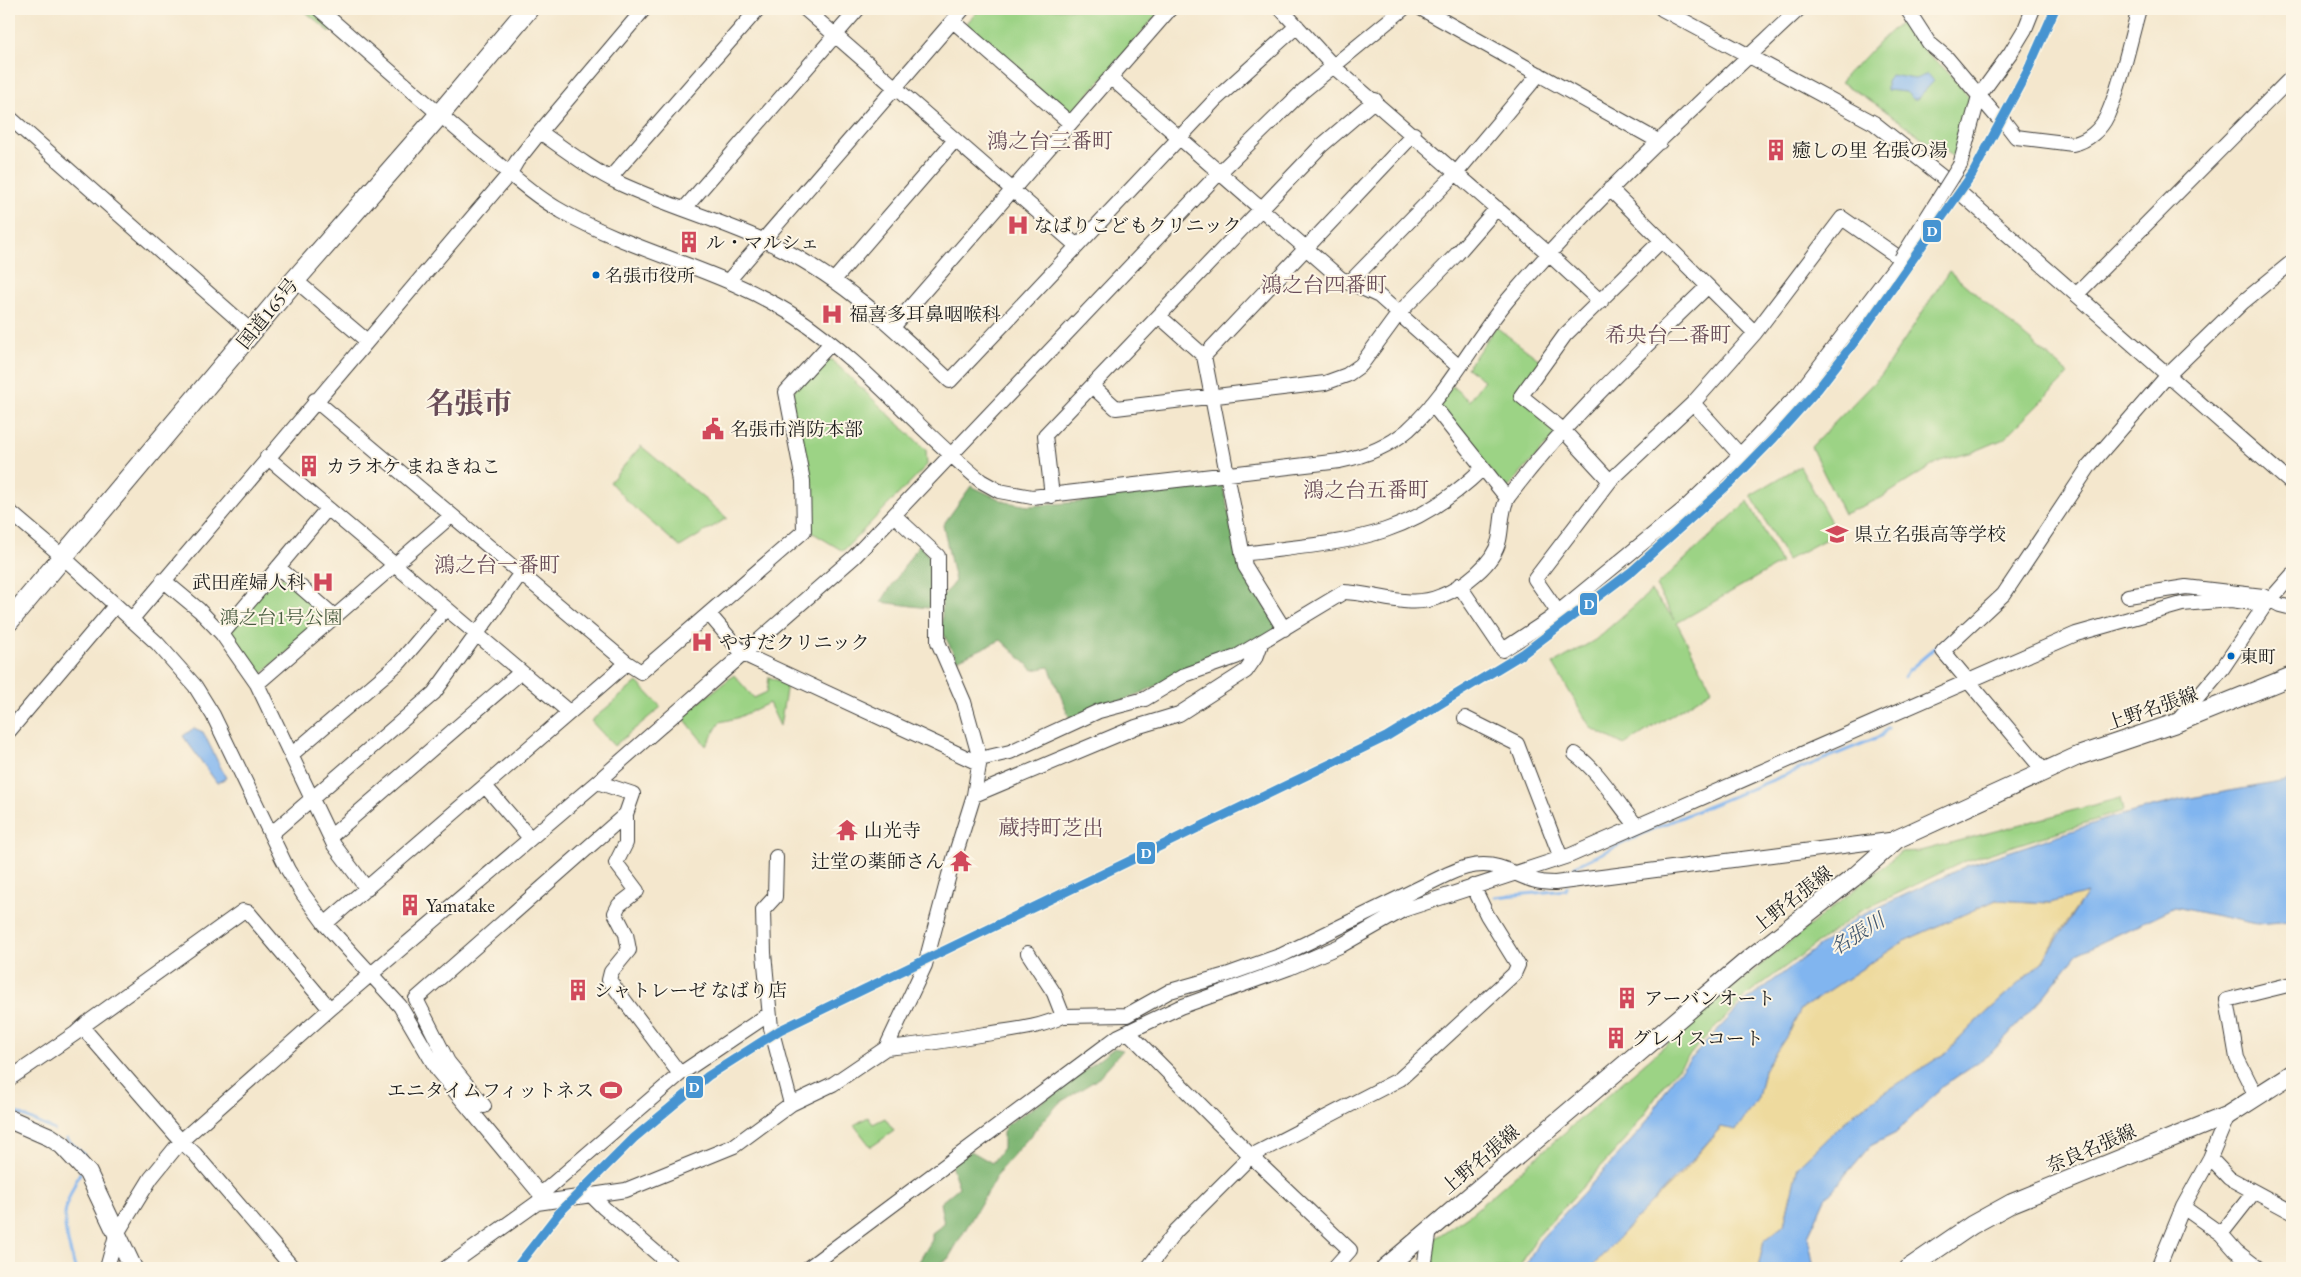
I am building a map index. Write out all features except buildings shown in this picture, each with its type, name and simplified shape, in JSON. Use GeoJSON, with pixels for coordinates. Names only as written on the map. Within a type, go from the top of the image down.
{"type":"FeatureCollection","features":[{"type":"Feature","properties":{"kind":"highway","name":"国道165号"},"geometry":{"type":"LineString","coordinates":[[9,621],[295,280],[440,114],[528,9]]}},
{"type":"Feature","properties":{"kind":"main road","name":"上野名張線"},"geometry":{"type":"LineString","coordinates":[[1385,1268],[1748,960],[1853,878],[1897,839],[2043,770],[2078,756],[2176,723],[2292,676]]}},
{"type":"Feature","properties":{"kind":"main road","name":"奈良名張線"},"geometry":{"type":"LineString","coordinates":[[1919,1265],[1972,1225],[2012,1204],[2228,1115],[2292,1074]]}},
{"type":"Feature","properties":{"kind":"main road"},"geometry":{"type":"LineString","coordinates":[[9,1119],[50,1137],[76,1159],[88,1173],[133,1268]]}},
{"type":"Feature","properties":{"kind":"street"},"geometry":{"type":"LineString","coordinates":[[319,9],[510,173],[560,211],[642,250],[728,281],[794,316],[831,343],[981,482],[999,491],[1020,497],[1052,496],[1225,474],[1340,462],[1368,453],[1401,436],[1432,404],[1498,313],[1610,189],[1799,9]]}},
{"type":"Feature","properties":{"kind":"street"},"geometry":{"type":"LineString","coordinates":[[131,620],[267,457],[510,173],[540,132],[644,9]]}},
{"type":"Feature","properties":{"kind":"street"},"geometry":{"type":"LineString","coordinates":[[610,178],[758,9]]}},
{"type":"Feature","properties":{"kind":"street"},"geometry":{"type":"LineString","coordinates":[[805,9],[1077,246]]}},
{"type":"Feature","properties":{"kind":"street"},"geometry":{"type":"LineString","coordinates":[[684,209],[858,9]]}},
{"type":"Feature","properties":{"kind":"street"},"geometry":{"type":"LineString","coordinates":[[728,281],[964,9]]}},
{"type":"Feature","properties":{"kind":"street"},"geometry":{"type":"LineString","coordinates":[[893,327],[1170,9]]}},
{"type":"Feature","properties":{"kind":"street"},"geometry":{"type":"LineString","coordinates":[[1281,9],[1334,66],[1550,254],[1601,302]]}},
{"type":"Feature","properties":{"kind":"street"},"geometry":{"type":"LineString","coordinates":[[107,1268],[116,1235],[152,1178],[181,1141],[330,1009],[597,782],[854,557],[1220,172],[1303,91],[1403,9]]}},
{"type":"Feature","properties":{"kind":"street"},"geometry":{"type":"LineString","coordinates":[[1422,9],[1660,142]]}},
{"type":"Feature","properties":{"kind":"street"},"geometry":{"type":"LineString","coordinates":[[1662,9],[1874,123],[1941,176],[2292,484]]}},
{"type":"Feature","properties":{"kind":"street"},"geometry":{"type":"LineString","coordinates":[[1907,9],[1929,43],[1947,58],[2016,137],[2064,144],[2082,142],[2094,133],[2107,116],[2139,9]]}},
{"type":"Feature","properties":{"kind":"street"},"geometry":{"type":"LineString","coordinates":[[1460,585],[1504,650],[1558,612],[1684,509],[1740,455],[1800,392],[1901,259],[1960,165],[1979,96],[2011,52],[2034,9]]}},
{"type":"Feature","properties":{"kind":"street"},"geometry":{"type":"LineString","coordinates":[[953,21],[1070,123]]}},
{"type":"Feature","properties":{"kind":"street"},"geometry":{"type":"LineString","coordinates":[[540,132],[575,157],[610,178],[763,240],[794,255],[834,280],[893,327],[950,382],[1216,99],[1296,26]]}},
{"type":"Feature","properties":{"kind":"street"},"geometry":{"type":"LineString","coordinates":[[1349,283],[1457,172],[1539,74]]}},
{"type":"Feature","properties":{"kind":"street"},"geometry":{"type":"LineString","coordinates":[[1110,76],[1340,278],[1379,296],[1458,366]]}},
{"type":"Feature","properties":{"kind":"street"},"geometry":{"type":"LineString","coordinates":[[2077,294],[2292,77]]}},
{"type":"Feature","properties":{"kind":"street"},"geometry":{"type":"LineString","coordinates":[[1052,496],[1045,435],[1321,146],[1375,100]]}},
{"type":"Feature","properties":{"kind":"street"},"geometry":{"type":"LineString","coordinates":[[9,117],[252,332]]}},
{"type":"Feature","properties":{"kind":"street"},"geometry":{"type":"LineString","coordinates":[[1204,356],[1414,134]]}},
{"type":"Feature","properties":{"kind":"street"},"geometry":{"type":"LineString","coordinates":[[834,280],[955,140]]}},
{"type":"Feature","properties":{"kind":"street"},"geometry":{"type":"LineString","coordinates":[[1610,189],[1755,333]]}},
{"type":"Feature","properties":{"kind":"street"},"geometry":{"type":"LineString","coordinates":[[1092,386],[1116,408],[1325,383],[1340,379],[1354,371],[1367,358],[1398,314],[1457,254],[1497,208]]}},
{"type":"Feature","properties":{"kind":"street"},"geometry":{"type":"LineString","coordinates":[[1558,612],[1535,579],[1610,481],[1693,404],[1755,333],[1842,218],[1901,259]]}},
{"type":"Feature","properties":{"kind":"street"},"geometry":{"type":"LineString","coordinates":[[1610,481],[1563,430],[1521,396],[1565,335],[1601,302],[1662,240]]}},
{"type":"Feature","properties":{"kind":"street"},"geometry":{"type":"LineString","coordinates":[[2043,770],[1943,651],[2004,594],[2090,464],[2168,375],[2243,302],[2292,262]]}},
{"type":"Feature","properties":{"kind":"street"},"geometry":{"type":"LineString","coordinates":[[295,280],[367,341]]}},
{"type":"Feature","properties":{"kind":"street"},"geometry":{"type":"LineString","coordinates":[[708,614],[743,654],[979,761],[1010,752],[1099,711],[1145,699],[1185,674],[1236,657],[1344,592],[1362,592],[1388,600],[1405,601],[1432,599],[1442,596],[1460,585],[1479,570],[1495,552],[1507,498],[1563,430],[1707,287]]}},
{"type":"Feature","properties":{"kind":"street"},"geometry":{"type":"LineString","coordinates":[[1159,316],[1204,356],[1244,566],[1284,628]]}},
{"type":"Feature","properties":{"kind":"street"},"geometry":{"type":"LineString","coordinates":[[316,400],[451,516],[627,663],[641,672],[804,531],[803,481],[786,392],[831,343]]}},
{"type":"Feature","properties":{"kind":"street"},"geometry":{"type":"LineString","coordinates":[[1432,404],[1507,498]]}},
{"type":"Feature","properties":{"kind":"street"},"geometry":{"type":"LineString","coordinates":[[1693,404],[1740,455]]}},
{"type":"Feature","properties":{"kind":"street"},"geometry":{"type":"LineString","coordinates":[[267,457],[569,712]]}},
{"type":"Feature","properties":{"kind":"street"},"geometry":{"type":"LineString","coordinates":[[1242,554],[1348,541],[1389,530],[1436,508],[1463,488],[1483,468]]}},
{"type":"Feature","properties":{"kind":"street"},"geometry":{"type":"LineString","coordinates":[[222,634],[327,509]]}},
{"type":"Feature","properties":{"kind":"street"},"geometry":{"type":"LineString","coordinates":[[9,511],[62,556],[171,658],[204,700],[288,870],[325,924],[400,1006],[438,1071],[544,1198]]}},
{"type":"Feature","properties":{"kind":"street"},"geometry":{"type":"LineString","coordinates":[[257,684],[451,516]]}},
{"type":"Feature","properties":{"kind":"street"},"geometry":{"type":"LineString","coordinates":[[886,1048],[925,965],[949,875],[974,795],[979,761],[964,702],[938,642],[938,556],[895,516]]}},
{"type":"Feature","properties":{"kind":"street"},"geometry":{"type":"LineString","coordinates":[[278,567],[334,616]]}},
{"type":"Feature","properties":{"kind":"street"},"geometry":{"type":"LineString","coordinates":[[271,834],[434,693],[521,573]]}},
{"type":"Feature","properties":{"kind":"street"},"geometry":{"type":"LineString","coordinates":[[2176,723],[2222,668],[2267,604],[2292,575]]}},
{"type":"Feature","properties":{"kind":"street"},"geometry":{"type":"LineString","coordinates":[[163,580],[199,610],[222,634],[257,684],[330,837],[345,861],[367,889]]}},
{"type":"Feature","properties":{"kind":"street"},"geometry":{"type":"LineString","coordinates":[[2128,596],[2186,587],[2263,596],[2267,604]]}},
{"type":"Feature","properties":{"kind":"street"},"geometry":{"type":"LineString","coordinates":[[808,1268],[1119,1036],[1129,1033],[1180,1007],[1289,968],[1340,946],[1403,910],[1561,858],[2076,634],[2172,606],[2231,600],[2292,608]]}},
{"type":"Feature","properties":{"kind":"street"},"geometry":{"type":"LineString","coordinates":[[9,731],[115,606]]}},
{"type":"Feature","properties":{"kind":"street"},"geometry":{"type":"LineString","coordinates":[[291,755],[400,662],[446,608]]}},
{"type":"Feature","properties":{"kind":"street"},"geometry":{"type":"LineString","coordinates":[[974,795],[1136,727],[1179,714],[1246,671],[1262,641]]}},
{"type":"Feature","properties":{"kind":"street"},"geometry":{"type":"LineString","coordinates":[[325,924],[627,663]]}},
{"type":"Feature","properties":{"kind":"street"},"geometry":{"type":"LineString","coordinates":[[330,837],[521,672]]}},
{"type":"Feature","properties":{"kind":"street"},"geometry":{"type":"LineString","coordinates":[[1465,718],[1517,744],[1561,858]]}},
{"type":"Feature","properties":{"kind":"street"},"geometry":{"type":"LineString","coordinates":[[1575,754],[1590,764],[1636,825]]}},
{"type":"Feature","properties":{"kind":"street"},"geometry":{"type":"LineString","coordinates":[[597,782],[633,794],[626,814],[626,843],[616,863],[636,892],[619,905],[615,913],[626,934],[629,950],[611,972],[609,980],[680,1074]]}},
{"type":"Feature","properties":{"kind":"street"},"geometry":{"type":"LineString","coordinates":[[485,786],[530,838]]}},
{"type":"Feature","properties":{"kind":"street"},"geometry":{"type":"LineString","coordinates":[[484,1106],[448,1062],[416,998],[626,814]]}},
{"type":"Feature","properties":{"kind":"street"},"geometry":{"type":"LineString","coordinates":[[544,1198],[592,1196],[626,1190],[734,1146],[791,1104],[833,1084],[886,1048],[1011,1030],[1054,1020],[1063,1016],[1127,1015],[1170,991],[1226,975],[1282,955],[1461,868],[1474,865],[1497,866],[1539,883],[1568,882],[1897,839]]}},
{"type":"Feature","properties":{"kind":"street"},"geometry":{"type":"LineString","coordinates":[[776,857],[775,897],[763,910],[764,953],[769,1014],[776,1050],[791,1104]]}},
{"type":"Feature","properties":{"kind":"street"},"geometry":{"type":"LineString","coordinates":[[1148,1268],[1176,1231],[1251,1156],[1400,1079],[1518,970],[1518,965],[1487,916],[1473,886]]}},
{"type":"Feature","properties":{"kind":"street"},"geometry":{"type":"LineString","coordinates":[[9,1079],[83,1028],[244,911],[248,912],[330,1009]]}},
{"type":"Feature","properties":{"kind":"street"},"geometry":{"type":"LineString","coordinates":[[1028,953],[1054,993],[1063,1016]]}},
{"type":"Feature","properties":{"kind":"street"},"geometry":{"type":"LineString","coordinates":[[2256,1096],[2237,1058],[2227,1000],[2292,984]]}},
{"type":"Feature","properties":{"kind":"street"},"geometry":{"type":"LineString","coordinates":[[446,1268],[538,1203],[623,1121],[680,1074],[769,1014]]}},
{"type":"Feature","properties":{"kind":"street"},"geometry":{"type":"LineString","coordinates":[[83,1028],[293,1268]]}},
{"type":"Feature","properties":{"kind":"street"},"geometry":{"type":"LineString","coordinates":[[1129,1033],[1251,1156],[1350,1250],[1334,1268]]}},
{"type":"Feature","properties":{"kind":"street"},"geometry":{"type":"LineString","coordinates":[[2158,1268],[2183,1207],[2210,1158],[2228,1115]]}},
{"type":"Feature","properties":{"kind":"street"},"geometry":{"type":"LineString","coordinates":[[2210,1158],[2229,1178],[2292,1212]]}},
{"type":"Feature","properties":{"kind":"street"},"geometry":{"type":"LineString","coordinates":[[2221,1234],[2254,1192]]}},
{"type":"Feature","properties":{"kind":"street"},"geometry":{"type":"LineString","coordinates":[[592,1196],[674,1268]]}},
{"type":"Feature","properties":{"kind":"street"},"geometry":{"type":"LineString","coordinates":[[2183,1207],[2221,1234],[2236,1251],[2258,1268]]}},
{"type":"Feature","properties":{"kind":"street"},"geometry":{"type":"LineString","coordinates":[[1424,1268],[1430,1229]]}},
{"type":"Feature","properties":{"kind":"green space"},"geometry":{"type":"Polygon","coordinates":[[[302,9],[347,9],[330,32],[302,9]]]}},
{"type":"Feature","properties":{"kind":"green space"},"geometry":{"type":"Polygon","coordinates":[[[980,9],[1162,9],[1073,112],[1066,112],[965,25],[980,9]]]}},
{"type":"Feature","properties":{"kind":"green space"},"geometry":{"type":"Polygon","coordinates":[[[1901,22],[1911,23],[1924,51],[1944,68],[1971,99],[1957,160],[1936,143],[1929,143],[1876,104],[1841,82],[1901,22]]]}},
{"type":"Feature","properties":{"kind":"green space"},"geometry":{"type":"Polygon","coordinates":[[[1949,271],[2069,374],[2004,439],[1973,452],[1940,461],[1881,498],[1844,514],[1811,447],[1882,374],[1949,271]]]}},
{"type":"Feature","properties":{"kind":"green space"},"geometry":{"type":"Polygon","coordinates":[[[1496,327],[1541,361],[1519,395],[1559,431],[1506,490],[1437,405],[1452,386],[1469,401],[1484,380],[1467,368],[1496,327]]]}},
{"type":"Feature","properties":{"kind":"green space"},"geometry":{"type":"Polygon","coordinates":[[[823,359],[832,360],[926,450],[927,465],[843,551],[808,530],[792,399],[794,390],[823,359]]]}},
{"type":"Feature","properties":{"kind":"green space"},"geometry":{"type":"Polygon","coordinates":[[[641,446],[727,518],[680,547],[630,504],[610,482],[641,446]]]}},
{"type":"Feature","properties":{"kind":"green space"},"geometry":{"type":"Polygon","coordinates":[[[1800,466],[1837,533],[1787,560],[1751,495],[1800,466]]]}},
{"type":"Feature","properties":{"kind":"green space"},"geometry":{"type":"Polygon","coordinates":[[[1221,479],[1242,568],[1280,630],[1125,700],[1070,719],[1049,667],[1033,670],[1001,640],[957,660],[942,631],[942,597],[955,581],[943,525],[971,486],[1006,502],[1029,506],[1080,502],[1221,479]]]}},
{"type":"Feature","properties":{"kind":"green space"},"geometry":{"type":"Polygon","coordinates":[[[1748,501],[1781,563],[1677,623],[1712,690],[1624,745],[1591,728],[1553,664],[1595,640],[1651,591],[1675,620],[1656,586],[1748,501]]]}},
{"type":"Feature","properties":{"kind":"green space"},"geometry":{"type":"Polygon","coordinates":[[[919,544],[934,563],[932,600],[928,608],[881,602],[919,544]]]}},
{"type":"Feature","properties":{"kind":"green space","name":"鴻之台1号公園"},"geometry":{"type":"Polygon","coordinates":[[[275,577],[283,578],[325,613],[325,620],[261,674],[254,673],[231,639],[230,631],[275,577]]]}},
{"type":"Feature","properties":{"kind":"green space"},"geometry":{"type":"Polygon","coordinates":[[[734,675],[754,698],[767,692],[769,677],[787,684],[780,726],[769,703],[737,718],[720,722],[706,746],[682,716],[734,675]]]}},
{"type":"Feature","properties":{"kind":"green space"},"geometry":{"type":"Polygon","coordinates":[[[637,682],[661,707],[614,746],[591,721],[637,682]]]}},
{"type":"Feature","properties":{"kind":"green space"},"geometry":{"type":"Polygon","coordinates":[[[2120,798],[2123,811],[1963,862],[1859,912],[1750,993],[1701,1042],[1668,1080],[1627,1138],[1536,1238],[1519,1268],[1429,1268],[1431,1241],[1472,1213],[1710,1006],[1901,852],[1920,851],[2120,798]]]}},
{"type":"Feature","properties":{"kind":"green space"},"geometry":{"type":"Polygon","coordinates":[[[1114,1048],[1123,1050],[1096,1080],[1059,1103],[1001,1169],[948,1259],[930,1268],[915,1268],[932,1240],[932,1233],[944,1224],[940,1203],[959,1187],[951,1165],[971,1151],[992,1163],[1003,1148],[1003,1132],[1007,1124],[1050,1097],[1114,1048]]]}},
{"type":"Feature","properties":{"kind":"green space"},"geometry":{"type":"Polygon","coordinates":[[[868,1117],[873,1124],[885,1118],[894,1131],[871,1147],[854,1125],[868,1117]]]}},
{"type":"Feature","properties":{"kind":"sand"},"geometry":{"type":"Polygon","coordinates":[[[2088,892],[2059,933],[2043,961],[1972,1026],[1947,1052],[1914,1075],[1791,1194],[1784,1225],[1764,1241],[1758,1268],[1591,1268],[1625,1229],[1683,1172],[1721,1127],[1758,1098],[1764,1070],[1790,1031],[1801,1009],[1904,941],[1996,900],[2050,903],[2088,892]]]}},
{"type":"Feature","properties":{"kind":"water"},"geometry":{"type":"Polygon","coordinates":[[[1928,74],[1934,81],[1917,99],[1913,99],[1906,92],[1887,90],[1887,82],[1891,75],[1915,79],[1928,74]]]}},
{"type":"Feature","properties":{"kind":"water"},"geometry":{"type":"Polygon","coordinates":[[[194,728],[203,732],[226,778],[217,783],[183,736],[194,728]]]}},
{"type":"Feature","properties":{"kind":"water","name":"名張川"},"geometry":{"type":"Polygon","coordinates":[[[2292,780],[2292,921],[2257,924],[2175,907],[2077,954],[2044,996],[1991,1053],[1943,1086],[1896,1133],[1870,1146],[1825,1199],[1808,1236],[1814,1268],[1758,1268],[1764,1241],[1784,1225],[1798,1166],[1856,1111],[1947,1052],[1972,1026],[2043,961],[2087,893],[2050,903],[1996,900],[1904,941],[1801,1009],[1790,1031],[1764,1070],[1758,1098],[1736,1130],[1721,1127],[1591,1268],[1525,1268],[1539,1241],[1642,1129],[1674,1077],[1741,1005],[1856,918],[1966,866],[2107,819],[2179,800],[2292,780]]]}},
{"type":"Feature","properties":{"kind":"waterway"},"geometry":{"type":"LineString","coordinates":[[1904,677],[1908,671],[1949,636]]}},
{"type":"Feature","properties":{"kind":"waterway"},"geometry":{"type":"LineString","coordinates":[[1572,876],[1575,866],[1660,826],[1881,736],[1888,728]]}},
{"type":"Feature","properties":{"kind":"waterway"},"geometry":{"type":"LineString","coordinates":[[1495,897],[1566,890],[1567,887]]}},
{"type":"Feature","properties":{"kind":"waterway"},"geometry":{"type":"LineString","coordinates":[[17,1113],[54,1130]]}},
{"type":"Feature","properties":{"kind":"waterway"},"geometry":{"type":"LineString","coordinates":[[67,1139],[84,1155],[85,1160]]}},
{"type":"Feature","properties":{"kind":"waterway"},"geometry":{"type":"LineString","coordinates":[[75,1268],[65,1220],[68,1200],[80,1173]]}},
{"type":"Feature","properties":{"kind":"transit line","name":"D"},"geometry":{"type":"LineString","coordinates":[[516,1268],[558,1214],[634,1138],[708,1076],[780,1030],[1386,737],[1524,653],[1632,571],[1729,484],[1774,438],[1818,389],[1859,336],[1973,173],[2027,72],[2055,9]]}},
{"type":"Feature","properties":{"kind":"place","name":"癒しの里 名張の湯"},"geometry":{"type":"Point","coordinates":[1776,150]}},
{"type":"Feature","properties":{"kind":"place","name":"なばりこどもクリニック"},"geometry":{"type":"Point","coordinates":[1018,225]}},
{"type":"Feature","properties":{"kind":"place","name":"ル・マルシェ"},"geometry":{"type":"Point","coordinates":[689,242]}},
{"type":"Feature","properties":{"kind":"place","name":"名張市役所"},"geometry":{"type":"Point","coordinates":[596,275]}},
{"type":"Feature","properties":{"kind":"place","name":"福喜多耳鼻咽喉科"},"geometry":{"type":"Point","coordinates":[832,314]}},
{"type":"Feature","properties":{"kind":"place","name":"名張市消防本部"},"geometry":{"type":"Point","coordinates":[713,429]}},
{"type":"Feature","properties":{"kind":"place","name":"カラオケ まねきねこ"},"geometry":{"type":"Point","coordinates":[309,466]}},
{"type":"Feature","properties":{"kind":"place","name":"県立名張高等学校"},"geometry":{"type":"Point","coordinates":[1837,534]}},
{"type":"Feature","properties":{"kind":"place","name":"武田産婦人科"},"geometry":{"type":"Point","coordinates":[323,582]}},
{"type":"Feature","properties":{"kind":"place","name":"やすだクリニック"},"geometry":{"type":"Point","coordinates":[702,642]}},
{"type":"Feature","properties":{"kind":"place","name":"東町"},"geometry":{"type":"Point","coordinates":[2231,656]}},
{"type":"Feature","properties":{"kind":"place","name":"山光寺"},"geometry":{"type":"Point","coordinates":[847,830]}},
{"type":"Feature","properties":{"kind":"place","name":"辻堂の薬師さん"},"geometry":{"type":"Point","coordinates":[961,861]}},
{"type":"Feature","properties":{"kind":"place","name":"Yamatake"},"geometry":{"type":"Point","coordinates":[410,905]}},
{"type":"Feature","properties":{"kind":"place","name":"シャトレーゼ なばり店"},"geometry":{"type":"Point","coordinates":[578,990]}},
{"type":"Feature","properties":{"kind":"place","name":"アーバンオート"},"geometry":{"type":"Point","coordinates":[1627,998]}},
{"type":"Feature","properties":{"kind":"place","name":"グレイスコート"},"geometry":{"type":"Point","coordinates":[1616,1038]}},
{"type":"Feature","properties":{"kind":"place","name":"エニタイムフィットネス"},"geometry":{"type":"Point","coordinates":[611,1090]}},
{"type":"Feature","properties":{"kind":"district","name":"鴻之台三番町"},"geometry":{"type":"Point","coordinates":[1050,141]}},
{"type":"Feature","properties":{"kind":"district","name":"鴻之台四番町"},"geometry":{"type":"Point","coordinates":[1324,285]}},
{"type":"Feature","properties":{"kind":"district","name":"希央台二番町"},"geometry":{"type":"Point","coordinates":[1668,335]}},
{"type":"Feature","properties":{"kind":"district","name":"名張市"},"geometry":{"type":"Point","coordinates":[469,403]}},
{"type":"Feature","properties":{"kind":"district","name":"鴻之台五番町"},"geometry":{"type":"Point","coordinates":[1366,490]}},
{"type":"Feature","properties":{"kind":"district","name":"鴻之台一番町"},"geometry":{"type":"Point","coordinates":[497,565]}},
{"type":"Feature","properties":{"kind":"district","name":"蔵持町芝出"},"geometry":{"type":"Point","coordinates":[1051,828]}}]}
